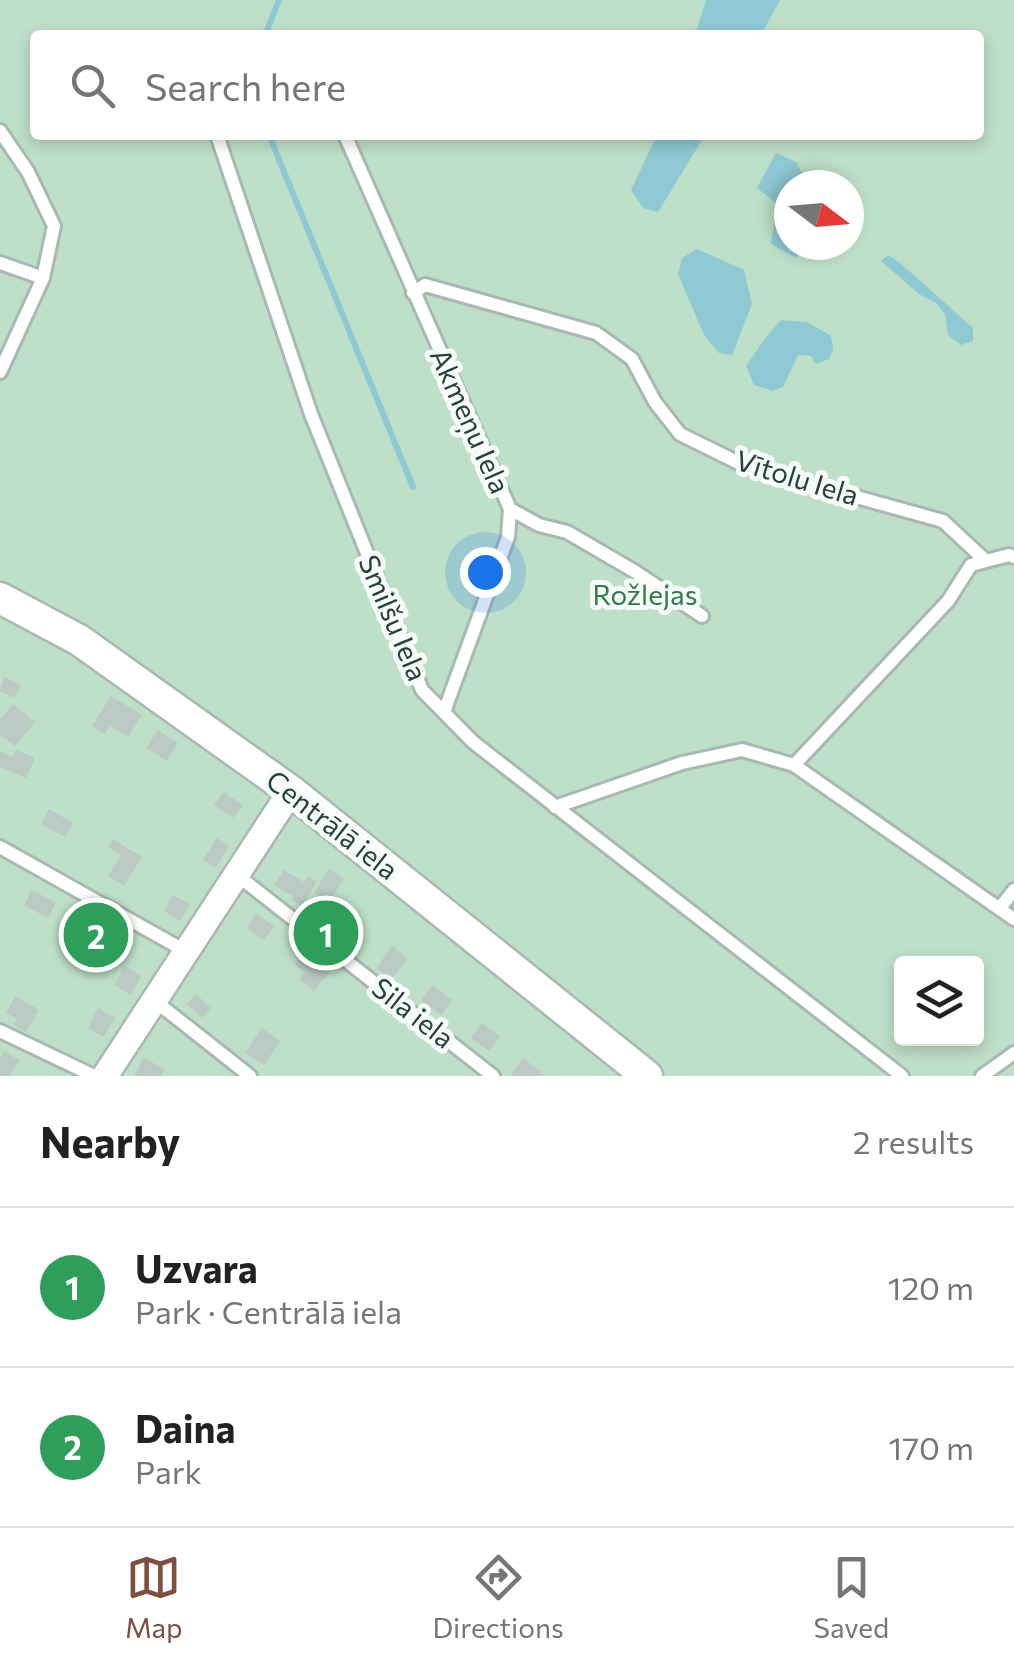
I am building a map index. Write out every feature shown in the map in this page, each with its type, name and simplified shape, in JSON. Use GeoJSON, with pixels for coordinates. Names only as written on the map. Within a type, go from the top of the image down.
{"type":"FeatureCollection","features":[{"type":"Feature","properties":{"kind":"street","name":"Centrālā iela"},"geometry":{"type":"LineString","coordinates":[[0,598],[79,640],[291,791],[647,1076]]}},
{"type":"Feature","properties":{"kind":"street"},"geometry":{"type":"LineString","coordinates":[[105,1076],[291,791]]}},
{"type":"Feature","properties":{"kind":"lane"},"geometry":{"type":"LineString","coordinates":[[0,131],[28,172],[54,226],[43,278],[0,372]]}},
{"type":"Feature","properties":{"kind":"lane","name":"Smilšu Iela"},"geometry":{"type":"LineString","coordinates":[[219,140],[310,414],[422,690],[472,742],[902,1076]]}},
{"type":"Feature","properties":{"kind":"lane","name":"Akmeņu Iela"},"geometry":{"type":"LineString","coordinates":[[347,140],[510,510],[508,537],[444,712]]}},
{"type":"Feature","properties":{"kind":"lane"},"geometry":{"type":"LineString","coordinates":[[0,263],[43,278]]}},
{"type":"Feature","properties":{"kind":"lane","name":"Vītolu Iela"},"geometry":{"type":"LineString","coordinates":[[413,294],[424,285],[596,333],[632,359],[680,434],[745,466],[943,521],[986,560]]}},
{"type":"Feature","properties":{"kind":"lane"},"geometry":{"type":"LineString","coordinates":[[510,510],[567,532],[702,616]]}},
{"type":"Feature","properties":{"kind":"lane"},"geometry":{"type":"LineString","coordinates":[[794,765],[948,601],[971,566],[1014,556]]}},
{"type":"Feature","properties":{"kind":"lane"},"geometry":{"type":"LineString","coordinates":[[556,807],[682,763],[742,750],[794,765],[1014,919]]}},
{"type":"Feature","properties":{"kind":"lane"},"geometry":{"type":"LineString","coordinates":[[0,847],[187,952]]}},
{"type":"Feature","properties":{"kind":"lane","name":"Sila iela"},"geometry":{"type":"LineString","coordinates":[[238,875],[494,1076]]}},
{"type":"Feature","properties":{"kind":"lane"},"geometry":{"type":"LineString","coordinates":[[1000,908],[1014,890]]}},
{"type":"Feature","properties":{"kind":"lane"},"geometry":{"type":"LineString","coordinates":[[155,1000],[250,1076]]}},
{"type":"Feature","properties":{"kind":"lane"},"geometry":{"type":"LineString","coordinates":[[0,1030],[94,1076]]}},
{"type":"Feature","properties":{"kind":"lane"},"geometry":{"type":"LineString","coordinates":[[982,1076],[1014,1053]]}},
{"type":"Feature","properties":{"kind":"green space","name":"Rožlejas"},"geometry":{"type":"Polygon","coordinates":[[[0,0],[1014,0],[1014,1076],[0,1076],[0,0]]]}},
{"type":"Feature","properties":{"kind":"water"},"geometry":{"type":"Polygon","coordinates":[[[706,0],[780,0],[764,30],[697,30],[706,0]]]}},
{"type":"Feature","properties":{"kind":"water"},"geometry":{"type":"Polygon","coordinates":[[[655,140],[702,140],[658,212],[643,208],[631,190],[655,140]]]}},
{"type":"Feature","properties":{"kind":"water"},"geometry":{"type":"Polygon","coordinates":[[[776,153],[796,162],[800,170],[774,170],[774,202],[757,188],[776,153]]]}},
{"type":"Feature","properties":{"kind":"water"},"geometry":{"type":"Polygon","coordinates":[[[697,249],[744,270],[752,304],[732,355],[719,353],[704,335],[678,274],[682,258],[697,249]]]}},
{"type":"Feature","properties":{"kind":"water"},"geometry":{"type":"Polygon","coordinates":[[[888,255],[973,328],[973,341],[961,345],[948,335],[945,314],[881,261],[888,255]]]}},
{"type":"Feature","properties":{"kind":"water"},"geometry":{"type":"Polygon","coordinates":[[[781,320],[807,322],[831,336],[833,350],[829,359],[816,364],[811,356],[798,355],[783,387],[773,391],[754,385],[746,366],[781,320]]]}},
{"type":"Feature","properties":{"kind":"building"},"geometry":{"type":"Polygon","coordinates":[[[4,677],[21,685],[14,698],[0,691],[4,677]]]}},
{"type":"Feature","properties":{"kind":"building"},"geometry":{"type":"Polygon","coordinates":[[[111,696],[142,715],[128,737],[110,726],[105,734],[92,726],[111,696]]]}},
{"type":"Feature","properties":{"kind":"building"},"geometry":{"type":"Polygon","coordinates":[[[13,704],[35,722],[15,746],[0,734],[0,719],[13,704]]]}},
{"type":"Feature","properties":{"kind":"building"},"geometry":{"type":"Polygon","coordinates":[[[158,730],[178,743],[167,761],[146,748],[158,730]]]}},
{"type":"Feature","properties":{"kind":"building"},"geometry":{"type":"Polygon","coordinates":[[[16,750],[35,758],[26,778],[0,767],[0,751],[13,757],[16,750]]]}},
{"type":"Feature","properties":{"kind":"building"},"geometry":{"type":"Polygon","coordinates":[[[224,792],[243,805],[233,818],[214,805],[224,792]]]}},
{"type":"Feature","properties":{"kind":"building"},"geometry":{"type":"Polygon","coordinates":[[[49,809],[73,823],[65,837],[41,824],[49,809]]]}},
{"type":"Feature","properties":{"kind":"building"},"geometry":{"type":"Polygon","coordinates":[[[217,838],[229,846],[216,868],[203,860],[217,838]]]}},
{"type":"Feature","properties":{"kind":"building"},"geometry":{"type":"Polygon","coordinates":[[[113,839],[142,857],[124,886],[108,876],[121,855],[108,847],[113,839]]]}},
{"type":"Feature","properties":{"kind":"building"},"geometry":{"type":"Polygon","coordinates":[[[329,869],[344,879],[329,902],[314,892],[329,869]]]}},
{"type":"Feature","properties":{"kind":"building"},"geometry":{"type":"Polygon","coordinates":[[[284,870],[304,882],[308,876],[317,882],[302,906],[274,885],[284,870]]]}},
{"type":"Feature","properties":{"kind":"building"},"geometry":{"type":"Polygon","coordinates":[[[32,890],[56,903],[48,918],[24,905],[32,890]]]}},
{"type":"Feature","properties":{"kind":"building"},"geometry":{"type":"Polygon","coordinates":[[[173,895],[190,904],[180,921],[164,911],[173,895]]]}},
{"type":"Feature","properties":{"kind":"building"},"geometry":{"type":"Polygon","coordinates":[[[321,899],[342,907],[337,913],[348,922],[340,932],[335,929],[331,934],[323,927],[328,922],[312,910],[321,899]]]}},
{"type":"Feature","properties":{"kind":"building"},"geometry":{"type":"Polygon","coordinates":[[[256,914],[274,926],[264,940],[247,928],[256,914]]]}},
{"type":"Feature","properties":{"kind":"building"},"geometry":{"type":"Polygon","coordinates":[[[90,920],[108,930],[95,956],[80,948],[80,939],[90,920]]]}},
{"type":"Feature","properties":{"kind":"building"},"geometry":{"type":"Polygon","coordinates":[[[392,946],[408,958],[392,979],[376,968],[392,946]]]}},
{"type":"Feature","properties":{"kind":"building"},"geometry":{"type":"Polygon","coordinates":[[[310,955],[321,971],[324,966],[330,971],[314,991],[299,979],[305,972],[295,965],[299,959],[304,963],[310,955]]]}},
{"type":"Feature","properties":{"kind":"building"},"geometry":{"type":"Polygon","coordinates":[[[125,966],[141,976],[131,995],[114,985],[125,966]]]}},
{"type":"Feature","properties":{"kind":"building"},"geometry":{"type":"Polygon","coordinates":[[[432,985],[452,1000],[441,1015],[421,1000],[432,985]]]}},
{"type":"Feature","properties":{"kind":"building"},"geometry":{"type":"Polygon","coordinates":[[[196,994],[211,1008],[202,1018],[187,1004],[196,994]]]}},
{"type":"Feature","properties":{"kind":"building"},"geometry":{"type":"Polygon","coordinates":[[[15,996],[39,1010],[26,1032],[13,1025],[17,1019],[6,1013],[15,996]]]}},
{"type":"Feature","properties":{"kind":"building"},"geometry":{"type":"Polygon","coordinates":[[[98,1008],[115,1018],[104,1037],[88,1028],[98,1008]]]}},
{"type":"Feature","properties":{"kind":"building"},"geometry":{"type":"Polygon","coordinates":[[[482,1023],[500,1037],[489,1051],[471,1038],[482,1023]]]}},
{"type":"Feature","properties":{"kind":"building"},"geometry":{"type":"Polygon","coordinates":[[[262,1028],[280,1041],[264,1065],[245,1053],[262,1028]]]}},
{"type":"Feature","properties":{"kind":"building"},"geometry":{"type":"Polygon","coordinates":[[[4,1051],[19,1060],[10,1076],[0,1076],[4,1051]]]}},
{"type":"Feature","properties":{"kind":"building"},"geometry":{"type":"Polygon","coordinates":[[[144,1058],[165,1069],[161,1076],[134,1076],[144,1058]]]}},
{"type":"Feature","properties":{"kind":"building"},"geometry":{"type":"Polygon","coordinates":[[[523,1058],[546,1076],[510,1076],[523,1058]]]}},
{"type":"Feature","properties":{"kind":"waterway"},"geometry":{"type":"LineString","coordinates":[[267,30],[279,0]]}},
{"type":"Feature","properties":{"kind":"waterway"},"geometry":{"type":"LineString","coordinates":[[271,140],[413,487]]}},
{"type":"Feature","properties":{"kind":"place","name":"Uzvara"},"geometry":{"type":"Point","coordinates":[326,933]}},
{"type":"Feature","properties":{"kind":"place","name":"Daina"},"geometry":{"type":"Point","coordinates":[96,935]}}]}
